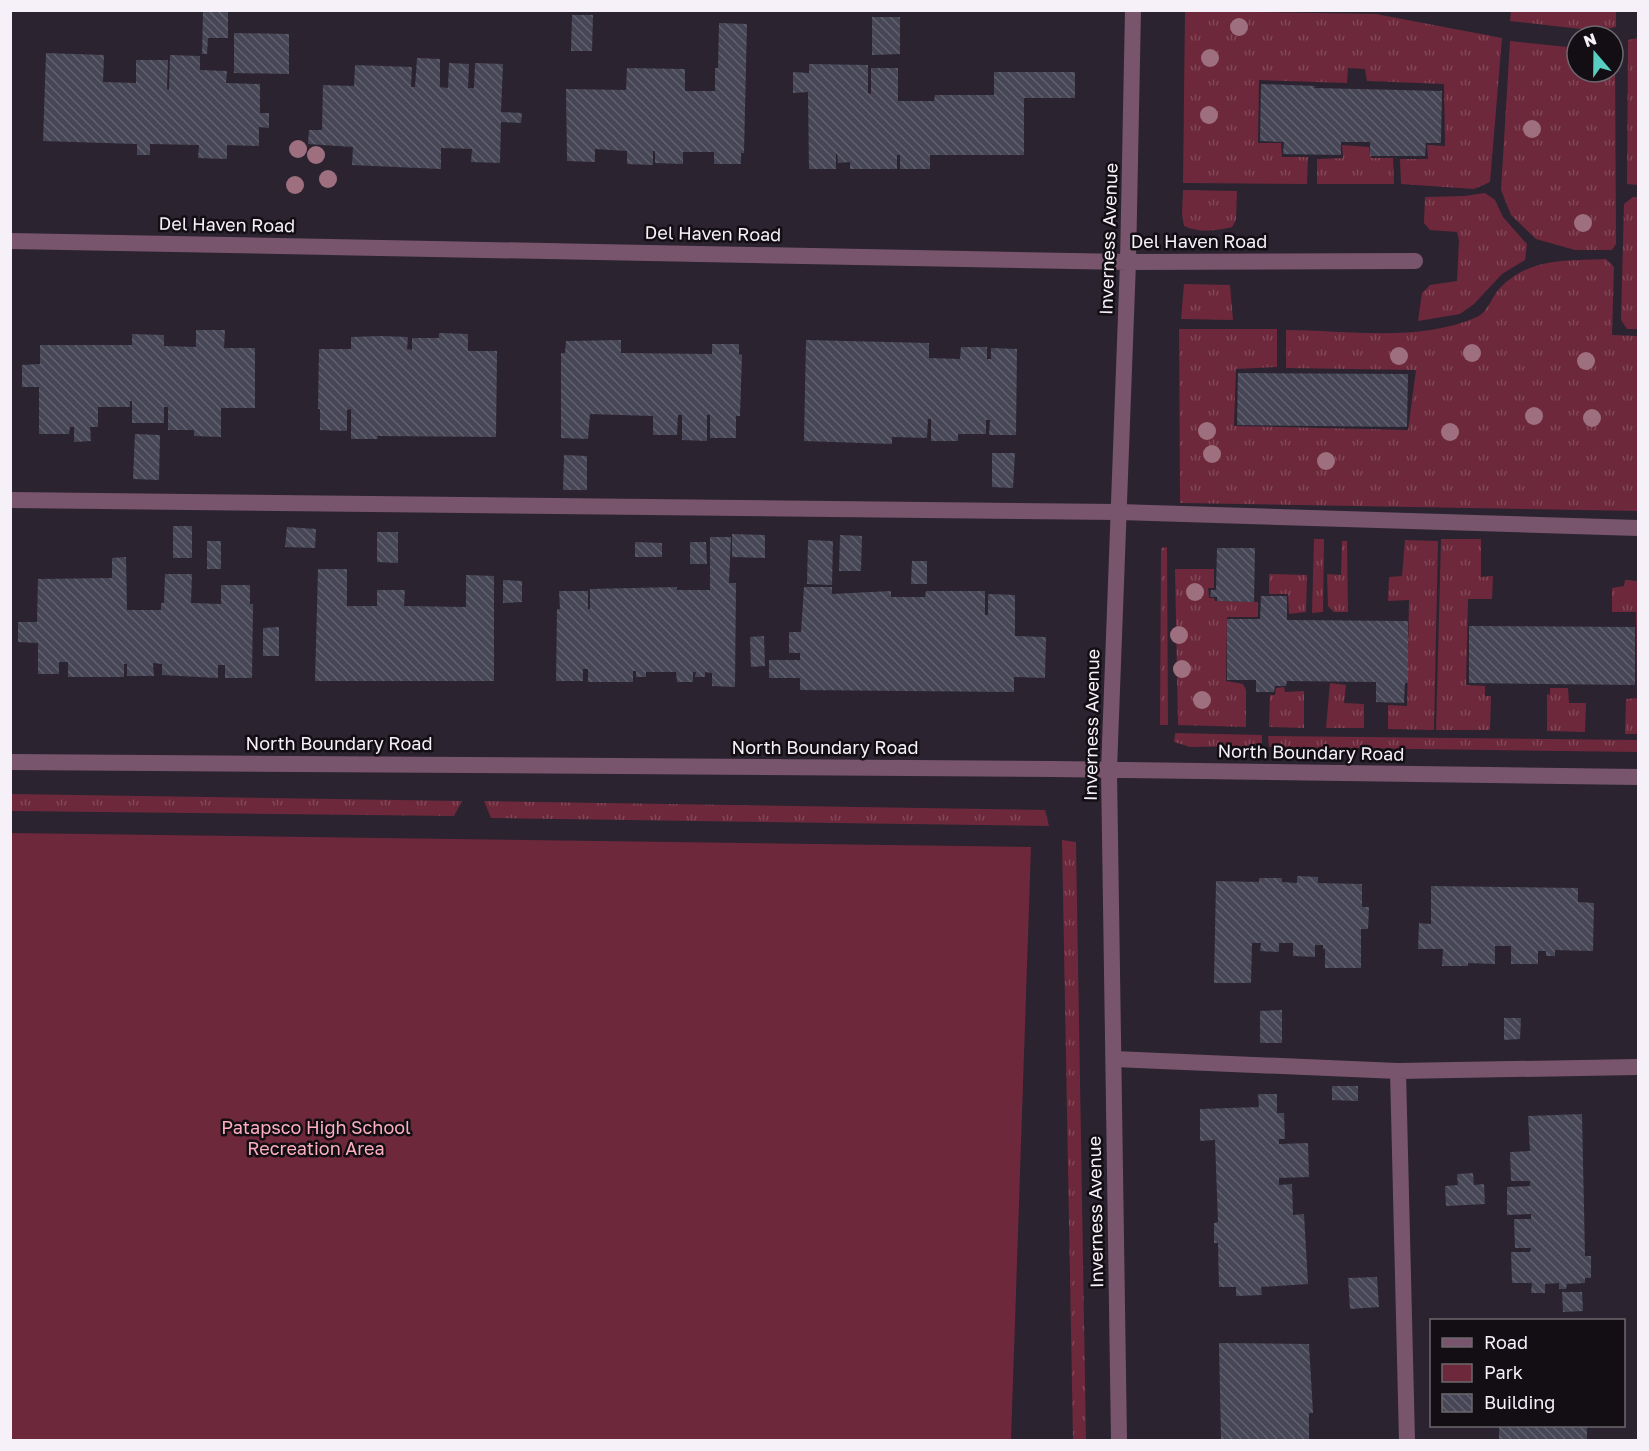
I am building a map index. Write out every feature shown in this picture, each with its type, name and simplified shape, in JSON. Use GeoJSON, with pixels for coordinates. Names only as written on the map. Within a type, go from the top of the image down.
{"type":"FeatureCollection","features":[{"type":"Feature","properties":{"kind":"street","name":"Inverness Avenue"},"geometry":{"type":"LineString","coordinates":[[1119,1440],[1109,770],[1128,262],[1133,10]]}},
{"type":"Feature","properties":{"kind":"street","name":"Del Haven Road"},"geometry":{"type":"LineString","coordinates":[[10,241],[1128,262],[1415,261]]}},
{"type":"Feature","properties":{"kind":"street"},"geometry":{"type":"LineString","coordinates":[[10,500],[1119,512],[1638,528]]}},
{"type":"Feature","properties":{"kind":"street","name":"North Boundary Road"},"geometry":{"type":"LineString","coordinates":[[10,762],[1109,770],[1638,777]]}},
{"type":"Feature","properties":{"kind":"street"},"geometry":{"type":"LineString","coordinates":[[1114,1059],[1398,1071],[1638,1067]]}},
{"type":"Feature","properties":{"kind":"street"},"geometry":{"type":"LineString","coordinates":[[1398,1071],[1407,1440]]}},
{"type":"Feature","properties":{"kind":"green space"},"geometry":{"type":"Polygon","coordinates":[[[1185,11],[1376,14],[1502,38],[1490,182],[1474,189],[1401,184],[1400,159],[1428,159],[1427,145],[1445,146],[1444,84],[1367,81],[1365,69],[1348,68],[1347,83],[1259,80],[1258,143],[1281,143],[1282,157],[1308,157],[1307,184],[1183,183],[1185,11]]]}},
{"type":"Feature","properties":{"kind":"green space"},"geometry":{"type":"Polygon","coordinates":[[[1511,11],[1616,11],[1616,24],[1565,24],[1565,27],[1510,21],[1511,11]]]}},
{"type":"Feature","properties":{"kind":"green space"},"geometry":{"type":"Polygon","coordinates":[[[1638,38],[1638,185],[1627,184],[1628,40],[1638,38]]]}},
{"type":"Feature","properties":{"kind":"green space"},"geometry":{"type":"Polygon","coordinates":[[[1510,41],[1565,47],[1565,84],[1615,84],[1616,244],[1612,250],[1575,250],[1536,239],[1511,215],[1501,190],[1510,41]]]}},
{"type":"Feature","properties":{"kind":"green space"},"geometry":{"type":"Polygon","coordinates":[[[1342,145],[1369,147],[1371,158],[1393,158],[1394,184],[1317,184],[1317,159],[1343,158],[1342,145]]]}},
{"type":"Feature","properties":{"kind":"green space"},"geometry":{"type":"Polygon","coordinates":[[[1183,190],[1237,191],[1236,220],[1232,227],[1208,231],[1184,226],[1183,190]]]}},
{"type":"Feature","properties":{"kind":"green space"},"geometry":{"type":"Polygon","coordinates":[[[1485,193],[1495,200],[1503,217],[1527,244],[1525,260],[1502,274],[1474,304],[1460,314],[1418,321],[1422,293],[1430,285],[1457,281],[1459,240],[1457,232],[1430,230],[1424,223],[1425,197],[1485,193]]]}},
{"type":"Feature","properties":{"kind":"green space"},"geometry":{"type":"Polygon","coordinates":[[[1633,197],[1638,197],[1638,329],[1627,329],[1621,320],[1624,204],[1633,197]]]}},
{"type":"Feature","properties":{"kind":"green space"},"geometry":{"type":"Polygon","coordinates":[[[1606,259],[1614,267],[1612,335],[1638,336],[1638,511],[1180,503],[1179,329],[1277,329],[1277,367],[1236,369],[1234,426],[1408,430],[1416,370],[1286,368],[1286,330],[1407,333],[1454,325],[1481,315],[1499,289],[1523,271],[1535,266],[1562,261],[1606,259]]]}},
{"type":"Feature","properties":{"kind":"green space"},"geometry":{"type":"Polygon","coordinates":[[[1184,284],[1230,285],[1233,320],[1181,319],[1184,284]]]}},
{"type":"Feature","properties":{"kind":"green space"},"geometry":{"type":"Polygon","coordinates":[[[1314,539],[1324,539],[1323,612],[1312,613],[1314,539]]]}},
{"type":"Feature","properties":{"kind":"green space"},"geometry":{"type":"Polygon","coordinates":[[[1441,539],[1481,539],[1481,577],[1493,576],[1492,599],[1468,599],[1466,685],[1485,686],[1485,696],[1491,696],[1490,730],[1436,730],[1441,539]]]}},
{"type":"Feature","properties":{"kind":"green space"},"geometry":{"type":"Polygon","coordinates":[[[1405,540],[1438,541],[1434,730],[1388,729],[1388,705],[1407,706],[1409,600],[1388,601],[1389,577],[1402,576],[1405,540]]]}},
{"type":"Feature","properties":{"kind":"green space"},"geometry":{"type":"Polygon","coordinates":[[[1342,541],[1347,541],[1348,612],[1334,612],[1328,606],[1327,574],[1341,575],[1342,541]]]}},
{"type":"Feature","properties":{"kind":"green space"},"geometry":{"type":"Polygon","coordinates":[[[1167,547],[1168,725],[1160,725],[1161,548],[1167,547]]]}},
{"type":"Feature","properties":{"kind":"green space"},"geometry":{"type":"Polygon","coordinates":[[[1175,569],[1214,569],[1214,588],[1208,588],[1209,598],[1214,598],[1215,601],[1258,602],[1258,617],[1227,617],[1226,681],[1243,684],[1246,690],[1246,727],[1178,725],[1175,569]]]}},
{"type":"Feature","properties":{"kind":"green space"},"geometry":{"type":"Polygon","coordinates":[[[1269,574],[1307,575],[1306,612],[1289,614],[1288,594],[1269,594],[1269,574]]]}},
{"type":"Feature","properties":{"kind":"green space"},"geometry":{"type":"Polygon","coordinates":[[[1625,580],[1638,581],[1638,734],[1625,734],[1626,699],[1637,698],[1636,612],[1612,612],[1612,588],[1624,586],[1625,580]]]}},
{"type":"Feature","properties":{"kind":"green space"},"geometry":{"type":"Polygon","coordinates":[[[1330,683],[1346,685],[1344,703],[1364,704],[1364,728],[1326,728],[1330,683]]]}},
{"type":"Feature","properties":{"kind":"green space"},"geometry":{"type":"Polygon","coordinates":[[[1284,687],[1285,692],[1304,691],[1304,728],[1269,727],[1270,695],[1275,695],[1276,688],[1284,687]]]}},
{"type":"Feature","properties":{"kind":"green space"},"geometry":{"type":"Polygon","coordinates":[[[1550,688],[1568,688],[1569,703],[1586,703],[1585,732],[1547,731],[1547,694],[1550,695],[1550,688]]]}},
{"type":"Feature","properties":{"kind":"green space"},"geometry":{"type":"Polygon","coordinates":[[[1175,733],[1262,735],[1262,746],[1190,747],[1174,742],[1175,733]]]}},
{"type":"Feature","properties":{"kind":"green space"},"geometry":{"type":"Polygon","coordinates":[[[1268,736],[1638,740],[1638,752],[1269,747],[1268,736]]]}},
{"type":"Feature","properties":{"kind":"green space"},"geometry":{"type":"Polygon","coordinates":[[[11,794],[462,801],[454,816],[11,811],[11,794]]]}},
{"type":"Feature","properties":{"kind":"green space"},"geometry":{"type":"Polygon","coordinates":[[[484,801],[1045,810],[1049,826],[491,818],[484,801]]]}},
{"type":"Feature","properties":{"kind":"green space","name":"Patapsco High School Recreation Area"},"geometry":{"type":"Polygon","coordinates":[[[11,833],[1031,847],[1011,1440],[11,1440],[11,833]]]}},
{"type":"Feature","properties":{"kind":"green space"},"geometry":{"type":"Polygon","coordinates":[[[1062,840],[1076,842],[1086,1440],[1073,1440],[1062,840]]]}},
{"type":"Feature","properties":{"kind":"building"},"geometry":{"type":"Polygon","coordinates":[[[203,10],[228,10],[228,38],[208,38],[207,54],[202,54],[203,10]]]}},
{"type":"Feature","properties":{"kind":"building"},"geometry":{"type":"Polygon","coordinates":[[[572,15],[593,15],[592,51],[571,51],[572,15]]]}},
{"type":"Feature","properties":{"kind":"building"},"geometry":{"type":"Polygon","coordinates":[[[872,17],[900,17],[900,54],[872,55],[872,17]]]}},
{"type":"Feature","properties":{"kind":"building"},"geometry":{"type":"Polygon","coordinates":[[[719,23],[747,24],[744,153],[741,153],[741,164],[714,164],[714,152],[683,152],[683,164],[655,163],[655,151],[653,151],[653,165],[627,164],[627,151],[595,149],[595,162],[567,161],[566,89],[626,90],[627,68],[685,69],[685,91],[715,91],[719,23]]]}},
{"type":"Feature","properties":{"kind":"building"},"geometry":{"type":"Polygon","coordinates":[[[234,33],[289,34],[289,74],[234,73],[234,33]]]}},
{"type":"Feature","properties":{"kind":"building"},"geometry":{"type":"Polygon","coordinates":[[[46,53],[104,55],[103,82],[136,83],[136,60],[168,60],[167,89],[169,90],[170,55],[200,56],[200,70],[227,71],[226,83],[260,84],[260,113],[269,113],[269,128],[259,127],[259,146],[227,145],[227,159],[198,158],[199,145],[150,144],[150,155],[137,155],[137,144],[43,141],[46,53]]]}},
{"type":"Feature","properties":{"kind":"building"},"geometry":{"type":"Polygon","coordinates":[[[417,58],[440,59],[440,87],[448,88],[449,63],[469,64],[468,88],[474,88],[475,63],[503,64],[501,112],[522,113],[521,123],[501,122],[500,163],[471,162],[472,149],[441,148],[441,169],[352,165],[353,147],[308,144],[309,130],[322,130],[323,85],[354,86],[355,65],[412,67],[411,87],[415,87],[417,58]]]}},
{"type":"Feature","properties":{"kind":"building"},"geometry":{"type":"Polygon","coordinates":[[[809,64],[868,65],[868,93],[871,94],[871,68],[898,68],[898,101],[934,101],[935,95],[994,95],[994,72],[1075,72],[1075,98],[1024,98],[1024,155],[930,155],[930,169],[900,169],[900,155],[897,155],[897,169],[850,169],[850,162],[838,163],[836,154],[836,169],[809,169],[808,92],[793,93],[793,72],[809,73],[809,64]]]}},
{"type":"Feature","properties":{"kind":"building"},"geometry":{"type":"Polygon","coordinates":[[[1261,84],[1315,86],[1314,88],[1442,91],[1441,143],[1426,143],[1425,156],[1370,156],[1370,142],[1341,142],[1341,155],[1283,154],[1284,142],[1260,141],[1261,84]]]}},
{"type":"Feature","properties":{"kind":"building"},"geometry":{"type":"Polygon","coordinates":[[[196,330],[225,330],[224,348],[255,348],[255,408],[221,408],[221,437],[194,436],[194,430],[168,430],[168,407],[164,407],[164,423],[132,423],[132,401],[130,401],[130,407],[98,407],[98,427],[90,427],[91,441],[74,442],[74,427],[70,427],[69,434],[39,434],[39,387],[22,387],[22,365],[40,364],[40,345],[132,345],[132,334],[164,335],[164,346],[196,347],[196,330]]]}},
{"type":"Feature","properties":{"kind":"building"},"geometry":{"type":"Polygon","coordinates":[[[439,333],[468,334],[468,351],[497,351],[496,437],[377,436],[378,439],[351,439],[351,409],[347,410],[347,431],[320,430],[319,349],[351,349],[351,337],[380,336],[408,337],[407,349],[412,350],[412,338],[439,338],[439,333]]]}},
{"type":"Feature","properties":{"kind":"building"},"geometry":{"type":"Polygon","coordinates":[[[621,340],[621,353],[712,354],[712,344],[739,344],[739,354],[742,355],[740,416],[736,416],[736,438],[710,438],[710,415],[707,415],[707,441],[682,440],[682,415],[678,415],[677,435],[653,435],[653,416],[590,414],[588,439],[561,438],[561,353],[565,353],[566,341],[621,340]]]}},
{"type":"Feature","properties":{"kind":"building"},"geometry":{"type":"Polygon","coordinates":[[[806,340],[929,343],[929,358],[960,359],[961,347],[987,347],[987,359],[991,359],[991,348],[1017,349],[1016,435],[989,435],[990,420],[986,420],[986,434],[958,434],[958,441],[931,441],[931,419],[928,419],[927,438],[892,437],[892,444],[804,441],[806,340]]]}},
{"type":"Feature","properties":{"kind":"building"},"geometry":{"type":"Polygon","coordinates":[[[1238,373],[1408,374],[1407,427],[1237,425],[1238,373]]]}},
{"type":"Feature","properties":{"kind":"building"},"geometry":{"type":"Polygon","coordinates":[[[135,434],[160,435],[159,480],[133,479],[135,434]]]}},
{"type":"Feature","properties":{"kind":"building"},"geometry":{"type":"Polygon","coordinates":[[[992,453],[1015,453],[1013,488],[992,487],[992,453]]]}},
{"type":"Feature","properties":{"kind":"building"},"geometry":{"type":"Polygon","coordinates":[[[564,455],[587,456],[587,490],[563,490],[564,455]]]}},
{"type":"Feature","properties":{"kind":"building"},"geometry":{"type":"Polygon","coordinates":[[[173,526],[192,526],[192,558],[173,558],[173,526]]]}},
{"type":"Feature","properties":{"kind":"building"},"geometry":{"type":"Polygon","coordinates":[[[287,527],[316,529],[315,548],[285,547],[287,527]]]}},
{"type":"Feature","properties":{"kind":"building"},"geometry":{"type":"Polygon","coordinates":[[[377,532],[398,532],[398,563],[377,562],[377,532]]]}},
{"type":"Feature","properties":{"kind":"building"},"geometry":{"type":"Polygon","coordinates":[[[732,534],[765,535],[765,558],[732,557],[732,534]]]}},
{"type":"Feature","properties":{"kind":"building"},"geometry":{"type":"Polygon","coordinates":[[[840,535],[862,536],[861,571],[839,571],[840,535]]]}},
{"type":"Feature","properties":{"kind":"building"},"geometry":{"type":"Polygon","coordinates":[[[710,537],[731,537],[729,583],[736,583],[735,687],[712,686],[712,673],[705,672],[705,677],[695,677],[696,672],[693,672],[693,682],[677,682],[676,672],[646,672],[646,677],[636,677],[636,671],[633,671],[633,682],[588,682],[588,669],[583,669],[583,681],[556,681],[559,591],[588,591],[588,609],[590,609],[590,589],[677,587],[677,590],[710,590],[710,537]]]}},
{"type":"Feature","properties":{"kind":"building"},"geometry":{"type":"Polygon","coordinates":[[[808,540],[833,541],[832,585],[807,584],[808,540]]]}},
{"type":"Feature","properties":{"kind":"building"},"geometry":{"type":"Polygon","coordinates":[[[207,541],[221,541],[221,569],[207,569],[207,541]]]}},
{"type":"Feature","properties":{"kind":"building"},"geometry":{"type":"Polygon","coordinates":[[[635,542],[662,543],[662,557],[635,557],[635,542]]]}},
{"type":"Feature","properties":{"kind":"building"},"geometry":{"type":"Polygon","coordinates":[[[690,542],[706,542],[707,564],[690,564],[690,542]]]}},
{"type":"Feature","properties":{"kind":"building"},"geometry":{"type":"Polygon","coordinates":[[[1217,548],[1255,548],[1254,602],[1217,601],[1217,597],[1210,597],[1211,590],[1216,590],[1217,548]]]}},
{"type":"Feature","properties":{"kind":"building"},"geometry":{"type":"Polygon","coordinates":[[[126,557],[127,610],[161,610],[161,603],[164,603],[165,574],[192,574],[191,603],[221,604],[221,585],[250,585],[250,604],[253,604],[252,678],[225,678],[225,665],[218,665],[218,678],[162,675],[162,664],[153,663],[154,676],[127,676],[127,664],[124,664],[124,677],[68,677],[68,662],[59,662],[59,674],[38,674],[38,643],[18,642],[18,622],[37,622],[38,579],[112,578],[112,558],[126,557]]]}},
{"type":"Feature","properties":{"kind":"building"},"geometry":{"type":"Polygon","coordinates":[[[912,561],[927,561],[927,584],[911,584],[912,561]]]}},
{"type":"Feature","properties":{"kind":"building"},"geometry":{"type":"Polygon","coordinates":[[[318,569],[347,569],[347,606],[377,606],[377,590],[405,590],[404,606],[466,607],[466,575],[494,576],[494,681],[315,681],[318,569]]]}},
{"type":"Feature","properties":{"kind":"building"},"geometry":{"type":"Polygon","coordinates":[[[503,580],[522,581],[522,602],[503,603],[503,580]]]}},
{"type":"Feature","properties":{"kind":"building"},"geometry":{"type":"Polygon","coordinates":[[[804,587],[832,587],[832,594],[891,591],[891,597],[925,597],[926,591],[985,591],[985,615],[988,615],[988,594],[1015,595],[1015,636],[1046,637],[1045,678],[1014,677],[1014,692],[800,690],[800,678],[769,678],[769,660],[800,660],[800,653],[789,653],[789,632],[801,632],[804,587]]]}},
{"type":"Feature","properties":{"kind":"building"},"geometry":{"type":"Polygon","coordinates":[[[1261,596],[1287,596],[1287,620],[1408,621],[1408,683],[1405,683],[1404,703],[1376,702],[1376,682],[1287,681],[1286,686],[1275,686],[1274,692],[1256,692],[1256,680],[1227,680],[1227,619],[1260,619],[1261,596]]]}},
{"type":"Feature","properties":{"kind":"building"},"geometry":{"type":"Polygon","coordinates":[[[1469,626],[1635,627],[1635,685],[1469,683],[1469,626]]]}},
{"type":"Feature","properties":{"kind":"building"},"geometry":{"type":"Polygon","coordinates":[[[279,627],[279,656],[263,656],[263,628],[279,627]]]}},
{"type":"Feature","properties":{"kind":"building"},"geometry":{"type":"Polygon","coordinates":[[[764,636],[765,666],[751,667],[750,637],[764,636]]]}},
{"type":"Feature","properties":{"kind":"building"},"geometry":{"type":"Polygon","coordinates":[[[1297,876],[1318,877],[1318,883],[1362,884],[1362,907],[1369,907],[1368,929],[1361,929],[1361,968],[1325,968],[1323,945],[1315,945],[1315,957],[1293,956],[1293,943],[1279,943],[1279,952],[1260,951],[1261,943],[1252,943],[1251,983],[1214,983],[1216,881],[1259,882],[1259,878],[1282,878],[1282,882],[1297,883],[1297,876]]]}},
{"type":"Feature","properties":{"kind":"building"},"geometry":{"type":"Polygon","coordinates":[[[1431,886],[1578,888],[1578,902],[1594,903],[1593,951],[1555,950],[1555,956],[1546,956],[1546,951],[1538,951],[1538,964],[1511,964],[1511,946],[1495,946],[1495,964],[1468,963],[1468,966],[1442,966],[1443,949],[1418,949],[1419,923],[1431,924],[1431,886]]]}},
{"type":"Feature","properties":{"kind":"building"},"geometry":{"type":"Polygon","coordinates":[[[1282,1010],[1282,1043],[1260,1043],[1260,1011],[1282,1010]]]}},
{"type":"Feature","properties":{"kind":"building"},"geometry":{"type":"Polygon","coordinates":[[[1504,1018],[1521,1018],[1520,1039],[1504,1040],[1504,1018]]]}},
{"type":"Feature","properties":{"kind":"building"},"geometry":{"type":"Polygon","coordinates":[[[1332,1086],[1358,1086],[1358,1101],[1332,1100],[1332,1086]]]}},
{"type":"Feature","properties":{"kind":"building"},"geometry":{"type":"Polygon","coordinates":[[[1258,1094],[1277,1094],[1277,1113],[1284,1113],[1285,1139],[1279,1139],[1279,1144],[1308,1143],[1309,1177],[1279,1178],[1279,1185],[1292,1184],[1293,1215],[1304,1214],[1308,1284],[1261,1287],[1262,1295],[1236,1296],[1236,1287],[1219,1287],[1218,1243],[1214,1243],[1214,1223],[1218,1222],[1215,1140],[1200,1141],[1200,1109],[1259,1107],[1258,1094]]]}},
{"type":"Feature","properties":{"kind":"building"},"geometry":{"type":"Polygon","coordinates":[[[1582,1114],[1585,1256],[1591,1256],[1591,1278],[1585,1278],[1585,1283],[1567,1284],[1566,1289],[1559,1289],[1559,1283],[1545,1284],[1545,1293],[1531,1293],[1532,1283],[1512,1283],[1511,1252],[1530,1252],[1531,1248],[1515,1248],[1514,1219],[1531,1219],[1531,1214],[1507,1215],[1507,1187],[1530,1186],[1530,1181],[1511,1181],[1510,1152],[1530,1151],[1528,1116],[1582,1114]]]}},
{"type":"Feature","properties":{"kind":"building"},"geometry":{"type":"Polygon","coordinates":[[[1473,1173],[1474,1185],[1484,1184],[1485,1204],[1446,1206],[1445,1186],[1458,1185],[1457,1174],[1473,1173]]]}},
{"type":"Feature","properties":{"kind":"building"},"geometry":{"type":"Polygon","coordinates":[[[1377,1277],[1379,1307],[1350,1309],[1348,1278],[1377,1277]]]}},
{"type":"Feature","properties":{"kind":"building"},"geometry":{"type":"Polygon","coordinates":[[[1562,1292],[1582,1292],[1583,1311],[1563,1312],[1562,1292]]]}},
{"type":"Feature","properties":{"kind":"building"},"geometry":{"type":"Polygon","coordinates":[[[1219,1343],[1309,1344],[1313,1413],[1309,1413],[1309,1440],[1221,1440],[1219,1343]]]}},
{"type":"Feature","properties":{"kind":"building"},"geometry":{"type":"Polygon","coordinates":[[[1499,1427],[1587,1427],[1587,1440],[1499,1440],[1499,1427]]]}}]}
